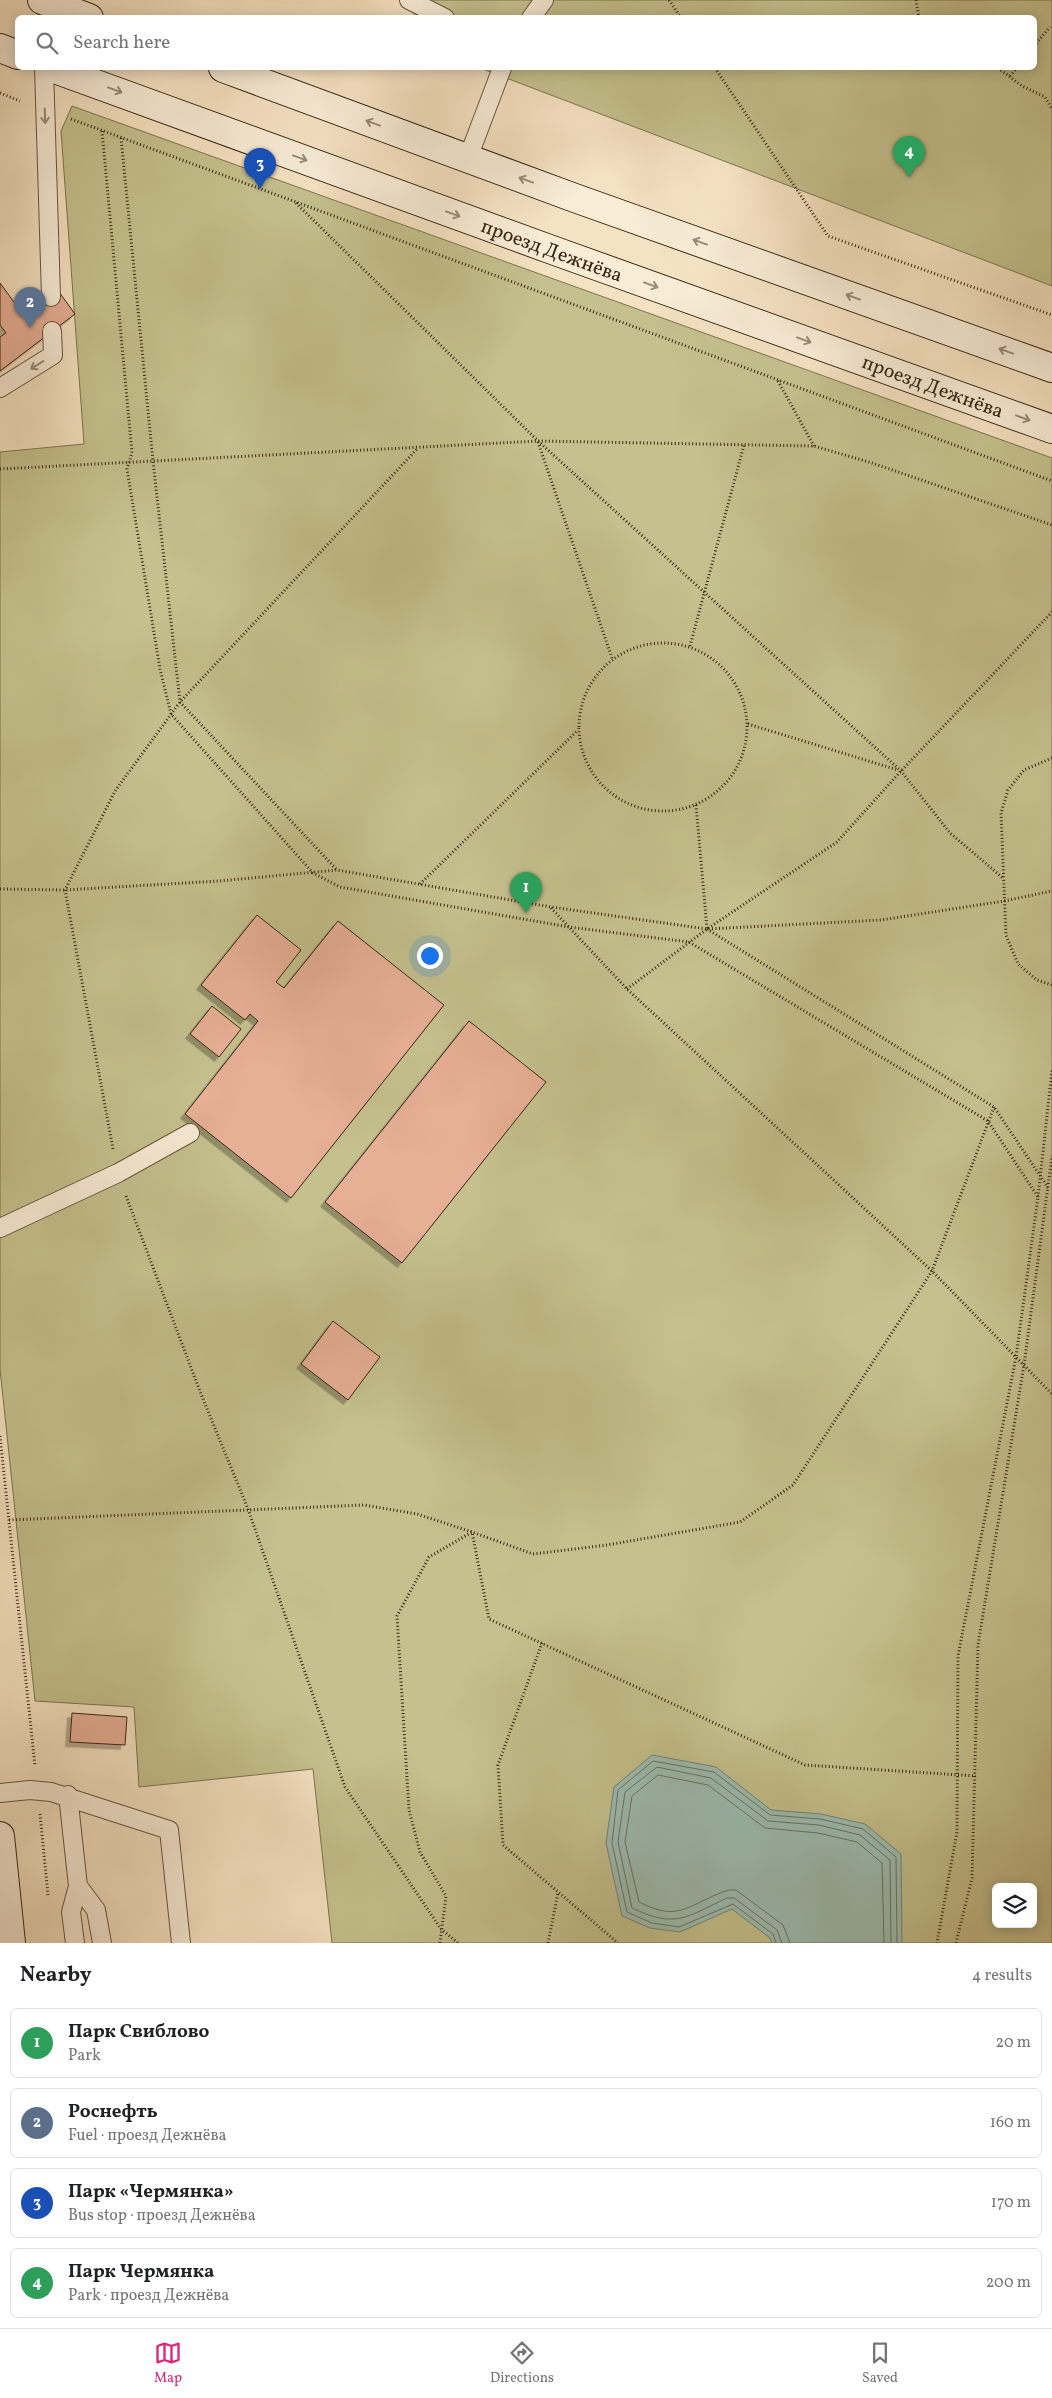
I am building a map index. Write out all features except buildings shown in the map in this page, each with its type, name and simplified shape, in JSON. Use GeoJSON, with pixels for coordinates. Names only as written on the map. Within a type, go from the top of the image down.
{"type":"FeatureCollection","features":[{"type":"Feature","properties":{"kind":"main road"},"geometry":{"type":"LineString","coordinates":[[42,0],[81,15]]}},
{"type":"Feature","properties":{"kind":"main road"},"geometry":{"type":"LineString","coordinates":[[0,48],[15,54]]}},
{"type":"Feature","properties":{"kind":"main road","name":"проезд Дежнёва"},"geometry":{"type":"LineString","coordinates":[[57,70],[555,252],[1052,428]]}},
{"type":"Feature","properties":{"kind":"main road"},"geometry":{"type":"LineString","coordinates":[[228,70],[1052,368]]}},
{"type":"Feature","properties":{"kind":"main road"},"geometry":{"type":"LineString","coordinates":[[0,1836],[11,1943]]}},
{"type":"Feature","properties":{"kind":"lane"},"geometry":{"type":"LineString","coordinates":[[409,0],[439,15]]}},
{"type":"Feature","properties":{"kind":"lane"},"geometry":{"type":"LineString","coordinates":[[533,15],[544,0]]}},
{"type":"Feature","properties":{"kind":"lane"},"geometry":{"type":"LineString","coordinates":[[44,70],[51,297]]}},
{"type":"Feature","properties":{"kind":"lane"},"geometry":{"type":"LineString","coordinates":[[468,158],[501,70]]}},
{"type":"Feature","properties":{"kind":"lane"},"geometry":{"type":"LineString","coordinates":[[0,388],[53,355],[52,331]]}},
{"type":"Feature","properties":{"kind":"lane"},"geometry":{"type":"LineString","coordinates":[[0,1228],[118,1174],[190,1133]]}},
{"type":"Feature","properties":{"kind":"lane"},"geometry":{"type":"LineString","coordinates":[[0,1793],[37,1790],[68,1796],[169,1830],[181,1943]]}},
{"type":"Feature","properties":{"kind":"lane"},"geometry":{"type":"LineString","coordinates":[[68,1796],[78,1886],[71,1912],[75,1943]]}},
{"type":"Feature","properties":{"kind":"lane"},"geometry":{"type":"LineString","coordinates":[[78,1886],[96,1910],[102,1943]]}},
{"type":"Feature","properties":{"kind":"path"},"geometry":{"type":"LineString","coordinates":[[669,0],[679,15]]}},
{"type":"Feature","properties":{"kind":"path"},"geometry":{"type":"LineString","coordinates":[[916,0],[918,15]]}},
{"type":"Feature","properties":{"kind":"path"},"geometry":{"type":"LineString","coordinates":[[1037,42],[1050,27]]}},
{"type":"Feature","properties":{"kind":"path"},"geometry":{"type":"LineString","coordinates":[[716,70],[828,236],[1052,315]]}},
{"type":"Feature","properties":{"kind":"path"},"geometry":{"type":"LineString","coordinates":[[1001,70],[1022,86],[1045,97],[1052,109]]}},
{"type":"Feature","properties":{"kind":"path"},"geometry":{"type":"LineString","coordinates":[[1010,76],[1015,70]]}},
{"type":"Feature","properties":{"kind":"path"},"geometry":{"type":"LineString","coordinates":[[0,93],[1052,481]]}},
{"type":"Feature","properties":{"kind":"path"},"geometry":{"type":"LineString","coordinates":[[102,131],[132,453],[127,469],[160,669],[171,714],[313,873],[340,886],[569,927],[689,942],[988,1121],[1038,1197]]}},
{"type":"Feature","properties":{"kind":"path"},"geometry":{"type":"LineString","coordinates":[[121,138],[153,461],[180,702],[337,870]]}},
{"type":"Feature","properties":{"kind":"path"},"geometry":{"type":"LineString","coordinates":[[295,202],[538,442],[901,771],[950,833],[1004,878]]}},
{"type":"Feature","properties":{"kind":"path"},"geometry":{"type":"LineString","coordinates":[[778,381],[814,446]]}},
{"type":"Feature","properties":{"kind":"path"},"geometry":{"type":"LineString","coordinates":[[0,469],[538,442],[814,446],[872,463],[1052,525]]}},
{"type":"Feature","properties":{"kind":"path"},"geometry":{"type":"LineString","coordinates":[[538,442],[612,659]]}},
{"type":"Feature","properties":{"kind":"path"},"geometry":{"type":"LineString","coordinates":[[690,646],[744,445]]}},
{"type":"Feature","properties":{"kind":"path"},"geometry":{"type":"LineString","coordinates":[[418,448],[180,702],[115,791],[65,890],[118,1174],[200,1394],[248,1509],[345,1787],[441,1929],[458,1943]]}},
{"type":"Feature","properties":{"kind":"path"},"geometry":{"type":"LineString","coordinates":[[627,989],[707,929],[837,842],[901,771],[1052,612]]}},
{"type":"Feature","properties":{"kind":"path"},"geometry":{"type":"LineString","coordinates":[[670,642],[690,646],[709,656],[729,674],[737,685],[745,704],[748,724],[746,744],[736,769],[728,781],[713,795],[696,805],[676,810],[656,811],[635,807],[617,798],[601,785],[589,768],[581,750],[578,729],[580,709],[586,690],[597,672],[612,659],[630,649],[650,643],[670,642]]}},
{"type":"Feature","properties":{"kind":"path"},"geometry":{"type":"LineString","coordinates":[[748,724],[901,771]]}},
{"type":"Feature","properties":{"kind":"path"},"geometry":{"type":"LineString","coordinates":[[420,884],[578,729]]}},
{"type":"Feature","properties":{"kind":"path"},"geometry":{"type":"LineString","coordinates":[[1052,758],[1024,770],[1008,790],[1002,813],[1006,935],[1018,964],[1037,980],[1052,985]]}},
{"type":"Feature","properties":{"kind":"path"},"geometry":{"type":"LineString","coordinates":[[696,805],[707,929]]}},
{"type":"Feature","properties":{"kind":"path"},"geometry":{"type":"LineString","coordinates":[[0,889],[65,890],[337,870],[551,907],[707,929],[881,920],[1004,901],[1052,891]]}},
{"type":"Feature","properties":{"kind":"path"},"geometry":{"type":"LineString","coordinates":[[551,907],[627,989],[932,1271],[1052,1394]]}},
{"type":"Feature","properties":{"kind":"path"},"geometry":{"type":"LineString","coordinates":[[707,929],[994,1107],[1049,1190]]}},
{"type":"Feature","properties":{"kind":"path"},"geometry":{"type":"LineString","coordinates":[[937,1943],[957,1832],[958,1656],[1016,1357],[1038,1197],[1052,1070]]}},
{"type":"Feature","properties":{"kind":"path"},"geometry":{"type":"LineString","coordinates":[[9,1520],[364,1505],[417,1514],[533,1554],[607,1545],[740,1522],[793,1485],[932,1271],[994,1107]]}},
{"type":"Feature","properties":{"kind":"path"},"geometry":{"type":"LineString","coordinates":[[956,1943],[972,1878],[978,1645],[1024,1365],[1049,1190],[1052,1156]]}},
{"type":"Feature","properties":{"kind":"path"},"geometry":{"type":"LineString","coordinates":[[0,1436],[49,1905]]}},
{"type":"Feature","properties":{"kind":"path"},"geometry":{"type":"LineString","coordinates":[[472,1532],[489,1619],[805,1765],[976,1776]]}},
{"type":"Feature","properties":{"kind":"path"},"geometry":{"type":"LineString","coordinates":[[440,1943],[446,1896],[420,1852],[409,1810],[397,1616],[429,1557],[472,1532]]}},
{"type":"Feature","properties":{"kind":"path"},"geometry":{"type":"LineString","coordinates":[[542,1643],[498,1765],[503,1845],[618,1943]]}},
{"type":"Feature","properties":{"kind":"path"},"geometry":{"type":"LineString","coordinates":[[548,1943],[558,1892]]}},
{"type":"Feature","properties":{"kind":"shaded area"},"geometry":{"type":"Polygon","coordinates":[[[419,0],[1052,0],[1052,286],[485,70],[1037,70],[1037,15],[414,15],[419,0]]]}},
{"type":"Feature","properties":{"kind":"shaded area"},"geometry":{"type":"Polygon","coordinates":[[[72,106],[1052,458],[1052,1943],[332,1943],[313,1769],[139,1787],[134,1707],[35,1701],[0,1369],[0,452],[84,444],[61,131],[72,106]]]}},
{"type":"Feature","properties":{"kind":"water"},"geometry":{"type":"Polygon","coordinates":[[[652,1755],[716,1767],[771,1810],[821,1814],[865,1824],[901,1854],[902,1943],[772,1943],[770,1938],[732,1909],[680,1932],[650,1928],[622,1916],[606,1843],[614,1787],[652,1755]]]}},
{"type":"Feature","properties":{"kind":"place","name":"Парк Чермянка"},"geometry":{"type":"Point","coordinates":[909,177]}},
{"type":"Feature","properties":{"kind":"place","name":"Парк «Чермянка»"},"geometry":{"type":"Point","coordinates":[260,189]}},
{"type":"Feature","properties":{"kind":"place","name":"Роснефть"},"geometry":{"type":"Point","coordinates":[30,328]}},
{"type":"Feature","properties":{"kind":"place","name":"Парк Свиблово"},"geometry":{"type":"Point","coordinates":[526,913]}}]}
